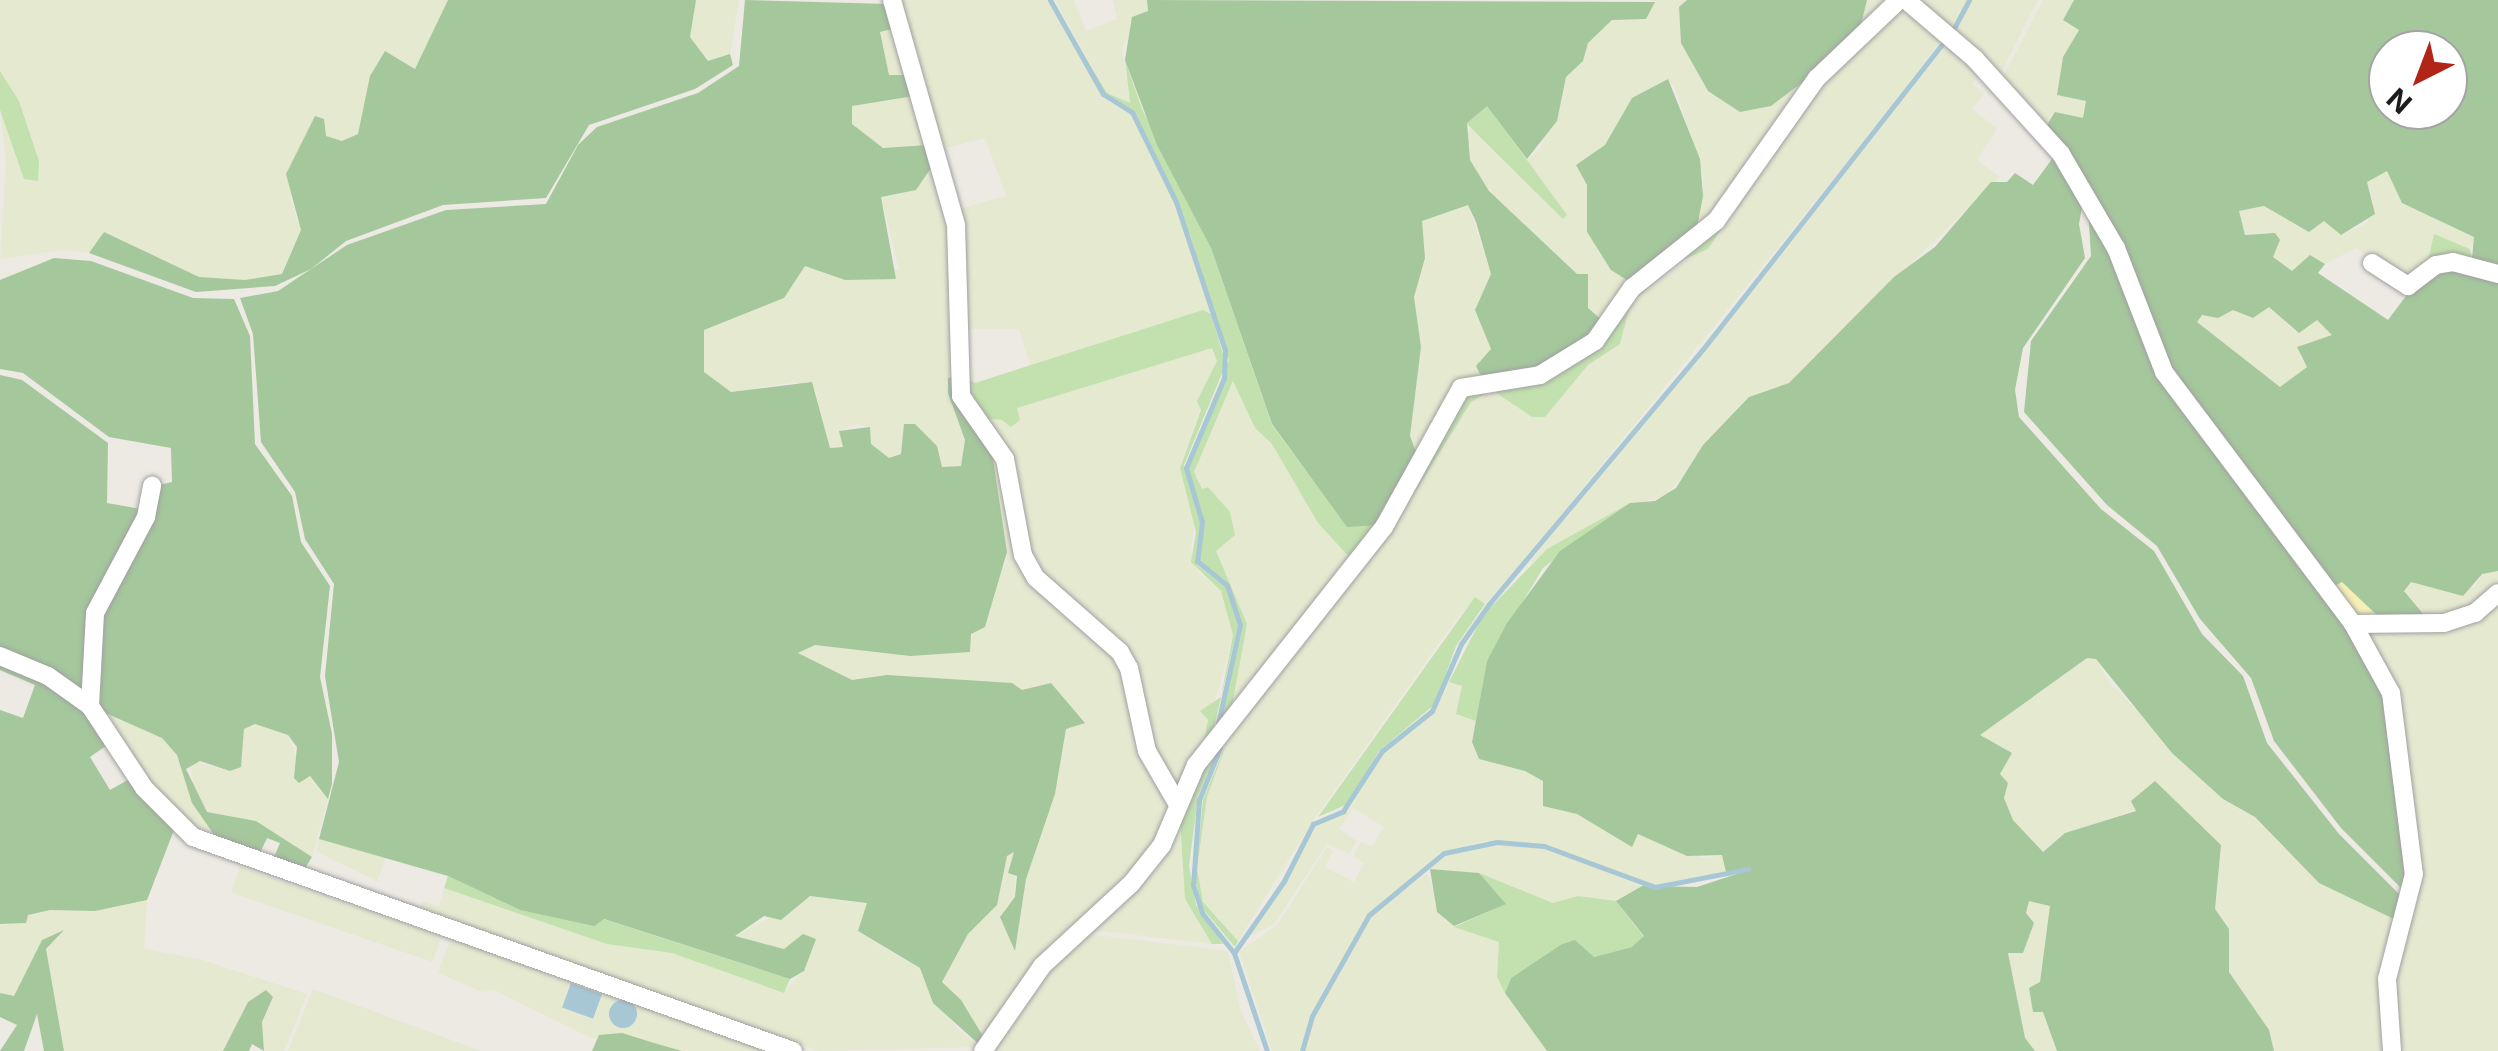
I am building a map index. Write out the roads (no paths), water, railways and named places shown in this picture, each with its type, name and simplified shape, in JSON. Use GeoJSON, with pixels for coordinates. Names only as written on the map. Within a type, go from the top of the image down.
{"type":"FeatureCollection","features":[{"type":"Feature","properties":{"kind":"street"},"geometry":{"type":"LineString","coordinates":[[892,0],[956,225],[961,396],[1005,459],[1023,554],[1036,578],[1120,652],[1130,668],[1147,751],[1177,803]]}},
{"type":"Feature","properties":{"kind":"street"},"geometry":{"type":"LineString","coordinates":[[983,1051],[1042,966],[1145,867],[1162,845],[1196,764],[1399,505],[1440,416],[1461,388],[1540,375],[1595,340],[1632,288],[1716,221],[1817,78],[1902,0],[1975,59],[2060,154],[2116,248],[2164,372],[2353,624],[2390,693],[2414,874],[2387,979],[2392,1051]]}},
{"type":"Feature","properties":{"kind":"street"},"geometry":{"type":"LineString","coordinates":[[2372,262],[2408,286],[2436,265],[2453,262],[2498,274]]}},
{"type":"Feature","properties":{"kind":"street"},"geometry":{"type":"LineString","coordinates":[[90,706],[96,613],[146,517],[152,486]]}},
{"type":"Feature","properties":{"kind":"street"},"geometry":{"type":"LineString","coordinates":[[2353,624],[2444,622],[2475,612],[2498,593]]}},
{"type":"Feature","properties":{"kind":"street"},"geometry":{"type":"LineString","coordinates":[[0,656],[48,676],[90,706],[144,788],[192,837],[792,1051]]}},
{"type":"Feature","properties":{"kind":"water"},"geometry":{"type":"Polygon","coordinates":[[[571,983],[602,994],[593,1019],[562,1007],[571,983]]]}},
{"type":"Feature","properties":{"kind":"water"},"geometry":{"type":"Polygon","coordinates":[[[623,1000],[633,1004],[637,1014],[633,1024],[623,1028],[613,1024],[609,1014],[613,1004],[623,1000]]]}},
{"type":"Feature","properties":{"kind":"waterway"},"geometry":{"type":"LineString","coordinates":[[1050,0],[1103,94],[1132,112],[1176,202],[1225,350],[1224,378],[1186,468],[1202,522],[1197,561],[1227,585],[1240,625],[1217,728]]}},
{"type":"Feature","properties":{"kind":"waterway"},"geometry":{"type":"LineString","coordinates":[[1952,32],[1969,0]]}},
{"type":"Feature","properties":{"kind":"waterway"},"geometry":{"type":"LineString","coordinates":[[1234,953],[1284,881],[1313,824],[1343,811],[1382,751],[1432,711],[1461,644],[1489,604],[1703,349],[1945,40]]}},
{"type":"Feature","properties":{"kind":"waterway"},"geometry":{"type":"LineString","coordinates":[[1220,748],[1199,800],[1193,885],[1202,913],[1234,953],[1267,1051]]}},
{"type":"Feature","properties":{"kind":"waterway"},"geometry":{"type":"LineString","coordinates":[[1302,1051],[1312,1016],[1369,915],[1444,853],[1497,842],[1544,846],[1655,887],[1748,869]]}}]}
